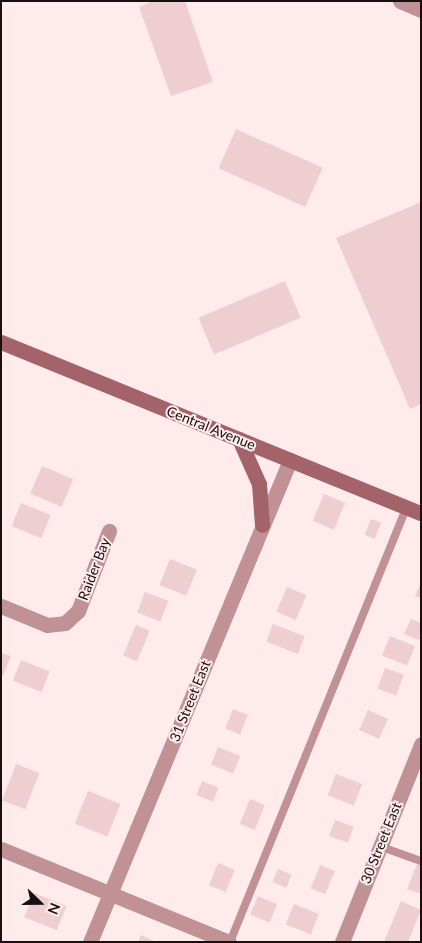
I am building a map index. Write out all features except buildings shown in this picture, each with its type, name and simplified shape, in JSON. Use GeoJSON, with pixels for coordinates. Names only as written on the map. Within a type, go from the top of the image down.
{"type":"FeatureCollection","features":[{"type":"Feature","properties":{"kind":"street"},"geometry":{"type":"LineString","coordinates":[[400,1],[421,10]]}},
{"type":"Feature","properties":{"kind":"street","name":"Central Avenue"},"geometry":{"type":"LineString","coordinates":[[1,342],[414,510]]}},
{"type":"Feature","properties":{"kind":"street"},"geometry":{"type":"LineString","coordinates":[[239,439],[260,484],[262,525]]}},
{"type":"Feature","properties":{"kind":"street","name":"31 Street East"},"geometry":{"type":"LineString","coordinates":[[90,942],[290,460]]}},
{"type":"Feature","properties":{"kind":"street","name":"Raider Bay"},"geometry":{"type":"LineString","coordinates":[[1,606],[48,625],[65,623],[78,611],[109,531]]}},
{"type":"Feature","properties":{"kind":"street","name":"30 Street East"},"geometry":{"type":"LineString","coordinates":[[342,942],[421,744]]}},
{"type":"Feature","properties":{"kind":"street"},"geometry":{"type":"LineString","coordinates":[[1,849],[229,942]]}},
{"type":"Feature","properties":{"kind":"lane"},"geometry":{"type":"LineString","coordinates":[[229,942],[414,510]]}},
{"type":"Feature","properties":{"kind":"lane"},"geometry":{"type":"LineString","coordinates":[[379,846],[421,861]]}}]}
